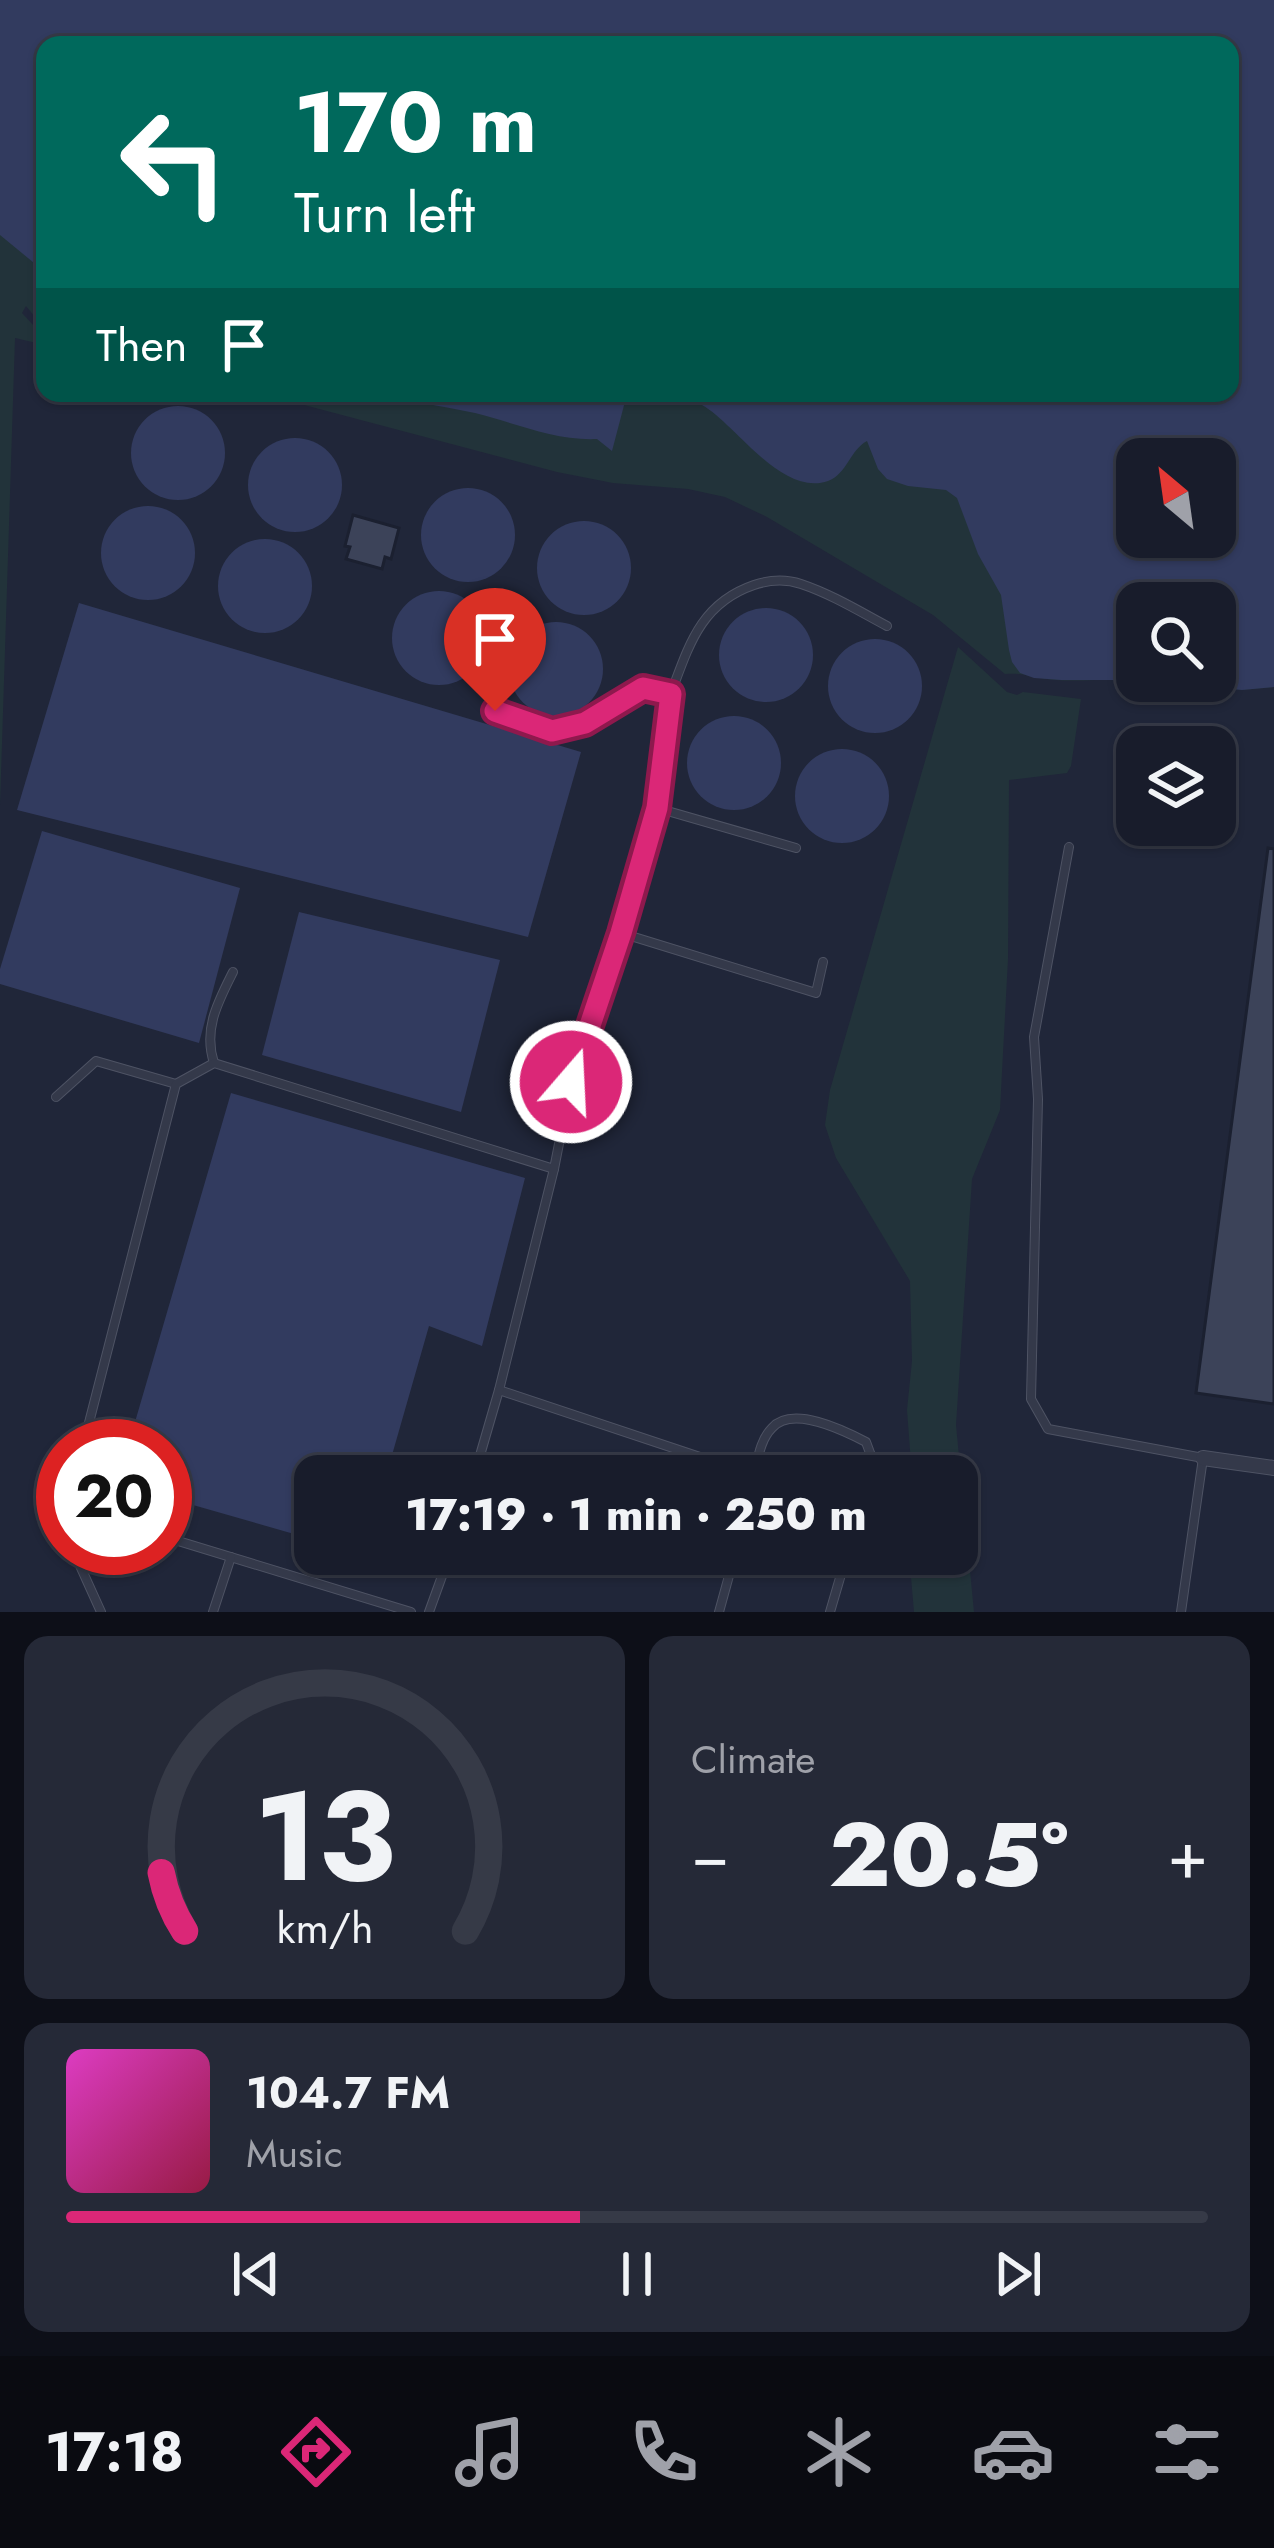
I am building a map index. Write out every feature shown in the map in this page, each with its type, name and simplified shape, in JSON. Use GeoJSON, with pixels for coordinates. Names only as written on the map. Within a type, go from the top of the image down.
{"type":"FeatureCollection","features":[{"type":"Feature","properties":{"kind":"street"},"geometry":{"type":"LineString","coordinates":[[1203,1458],[1274,1468]]}},
{"type":"Feature","properties":{"kind":"lane"},"geometry":{"type":"LineString","coordinates":[[480,1455],[554,1169],[571,1082],[657,808],[671,694],[691,640],[706,616],[734,592],[766,581],[796,582],[887,626]]}},
{"type":"Feature","properties":{"kind":"lane"},"geometry":{"type":"LineString","coordinates":[[495,711],[552,731],[585,723],[643,688],[671,694]]}},
{"type":"Feature","properties":{"kind":"lane"},"geometry":{"type":"LineString","coordinates":[[657,808],[796,848]]}},
{"type":"Feature","properties":{"kind":"lane"},"geometry":{"type":"LineString","coordinates":[[1069,847],[1034,1037],[1038,1100],[1031,1399],[1048,1429],[1203,1458],[1181,1612]]}},
{"type":"Feature","properties":{"kind":"lane"},"geometry":{"type":"LineString","coordinates":[[621,933],[816,993],[823,962]]}},
{"type":"Feature","properties":{"kind":"lane"},"geometry":{"type":"LineString","coordinates":[[214,1063],[211,1023],[232,972]]}},
{"type":"Feature","properties":{"kind":"lane"},"geometry":{"type":"LineString","coordinates":[[56,1096],[96,1061],[176,1084],[214,1063],[554,1169]]}},
{"type":"Feature","properties":{"kind":"lane"},"geometry":{"type":"LineString","coordinates":[[90,1419],[176,1084]]}},
{"type":"Feature","properties":{"kind":"lane"},"geometry":{"type":"LineString","coordinates":[[499,1390],[694,1455]]}},
{"type":"Feature","properties":{"kind":"lane"},"geometry":{"type":"LineString","coordinates":[[759,1455],[769,1430],[794,1418],[829,1425],[866,1442],[871,1455]]}},
{"type":"Feature","properties":{"kind":"lane"},"geometry":{"type":"LineString","coordinates":[[192,1545],[411,1612]]}},
{"type":"Feature","properties":{"kind":"lane"},"geometry":{"type":"LineString","coordinates":[[216,1611],[231,1557]]}},
{"type":"Feature","properties":{"kind":"lane"},"geometry":{"type":"LineString","coordinates":[[84,1575],[101,1612]]}},
{"type":"Feature","properties":{"kind":"lane"},"geometry":{"type":"LineString","coordinates":[[429,1612],[442,1575]]}},
{"type":"Feature","properties":{"kind":"lane"},"geometry":{"type":"LineString","coordinates":[[719,1612],[729,1575]]}},
{"type":"Feature","properties":{"kind":"lane"},"geometry":{"type":"LineString","coordinates":[[830,1612],[841,1575]]}},
{"type":"Feature","properties":{"kind":"shaded area"},"geometry":{"type":"Polygon","coordinates":[[[0,154],[36,168],[36,318],[26,306],[22,313],[36,328],[36,343],[15,338],[0,806],[0,154]]]}},
{"type":"Feature","properties":{"kind":"shaded area"},"geometry":{"type":"Polygon","coordinates":[[[293,402],[941,402],[1196,438],[1116,438],[1116,558],[1236,558],[1236,444],[1274,449],[1274,687],[1236,689],[1236,582],[1116,582],[1116,680],[1005,674],[933,615],[767,517],[725,497],[613,483],[557,472],[293,402]]]}},
{"type":"Feature","properties":{"kind":"shaded area"},"geometry":{"type":"Polygon","coordinates":[[[958,647],[1007,692],[1081,699],[1067,773],[1009,780],[1008,959],[1000,1110],[972,1179],[956,1425],[959,1455],[910,1455],[910,1281],[836,1158],[825,1125],[830,1090],[958,647]]]}},
{"type":"Feature","properties":{"kind":"shaded area"},"geometry":{"type":"Polygon","coordinates":[[[911,1575],[970,1575],[974,1612],[914,1612],[911,1575]]]}},
{"type":"Feature","properties":{"kind":"water"},"geometry":{"type":"Polygon","coordinates":[[[0,0],[1274,0],[1274,687],[1236,689],[1236,582],[1116,582],[1116,680],[1061,680],[1020,673],[1009,650],[1001,595],[978,554],[957,498],[946,490],[887,479],[867,441],[834,478],[810,483],[793,479],[715,414],[694,402],[1239,402],[1239,36],[36,36],[36,265],[0,235],[0,0]]]}},
{"type":"Feature","properties":{"kind":"water"},"geometry":{"type":"Polygon","coordinates":[[[413,402],[625,402],[612,451],[597,439],[551,434],[413,402]]]}},
{"type":"Feature","properties":{"kind":"water"},"geometry":{"type":"Polygon","coordinates":[[[178,406],[211,420],[225,453],[211,486],[178,500],[145,486],[131,453],[145,420],[178,406]]]}},
{"type":"Feature","properties":{"kind":"water"},"geometry":{"type":"Polygon","coordinates":[[[295,438],[328,452],[342,485],[328,518],[295,532],[262,518],[248,485],[262,452],[295,438]]]}},
{"type":"Feature","properties":{"kind":"water"},"geometry":{"type":"Polygon","coordinates":[[[468,488],[501,502],[515,535],[501,568],[468,582],[435,568],[421,535],[435,502],[468,488]]]}},
{"type":"Feature","properties":{"kind":"water"},"geometry":{"type":"Polygon","coordinates":[[[148,506],[181,520],[195,553],[181,586],[148,600],[115,586],[101,553],[115,520],[148,506]]]}},
{"type":"Feature","properties":{"kind":"water"},"geometry":{"type":"Polygon","coordinates":[[[584,521],[617,535],[631,568],[617,601],[584,615],[551,601],[537,568],[551,535],[584,521]]]}},
{"type":"Feature","properties":{"kind":"water"},"geometry":{"type":"Polygon","coordinates":[[[265,539],[298,553],[312,586],[298,619],[265,633],[232,619],[218,586],[232,553],[265,539]]]}},
{"type":"Feature","properties":{"kind":"water"},"geometry":{"type":"Polygon","coordinates":[[[439,591],[472,605],[486,638],[472,671],[439,685],[406,671],[392,638],[406,605],[439,591]]]}},
{"type":"Feature","properties":{"kind":"water"},"geometry":{"type":"Polygon","coordinates":[[[79,603],[581,752],[528,937],[17,810],[79,603]]]}},
{"type":"Feature","properties":{"kind":"water"},"geometry":{"type":"Polygon","coordinates":[[[766,608],[799,622],[813,655],[799,688],[766,702],[733,688],[719,655],[733,622],[766,608]]]}},
{"type":"Feature","properties":{"kind":"water"},"geometry":{"type":"Polygon","coordinates":[[[556,622],[589,636],[603,669],[589,702],[556,716],[523,702],[509,669],[523,636],[556,622]]]}},
{"type":"Feature","properties":{"kind":"water"},"geometry":{"type":"Polygon","coordinates":[[[875,639],[908,653],[922,686],[908,719],[875,733],[842,719],[828,686],[842,653],[875,639]]]}},
{"type":"Feature","properties":{"kind":"water"},"geometry":{"type":"Polygon","coordinates":[[[734,716],[767,730],[781,763],[767,796],[734,810],[701,796],[687,763],[701,730],[734,716]]]}},
{"type":"Feature","properties":{"kind":"water"},"geometry":{"type":"Polygon","coordinates":[[[842,749],[875,763],[889,796],[875,829],[842,843],[809,829],[795,796],[809,763],[842,749]]]}},
{"type":"Feature","properties":{"kind":"water"},"geometry":{"type":"Polygon","coordinates":[[[42,831],[240,888],[199,1043],[0,984],[0,969],[42,831]]]}},
{"type":"Feature","properties":{"kind":"water"},"geometry":{"type":"Polygon","coordinates":[[[299,912],[500,960],[461,1112],[262,1055],[299,912]]]}},
{"type":"Feature","properties":{"kind":"water"},"geometry":{"type":"Polygon","coordinates":[[[231,1093],[525,1178],[482,1346],[429,1326],[392,1455],[294,1455],[294,1534],[192,1505],[192,1419],[136,1419],[231,1093]]]}},
{"type":"Feature","properties":{"kind":"building"},"geometry":{"type":"Polygon","coordinates":[[[353,515],[399,528],[391,559],[385,557],[382,569],[346,559],[353,515]]]}},
{"type":"Feature","properties":{"kind":"building"},"geometry":{"type":"Polygon","coordinates":[[[1268,848],[1274,849],[1274,1404],[1196,1393],[1268,848]]]}},
{"type":"Feature","properties":{"kind":"route"},"geometry":{"type":"LineString","coordinates":[[495,711],[552,731],[585,723],[643,688],[671,694],[657,808],[571,1082]]}}]}
